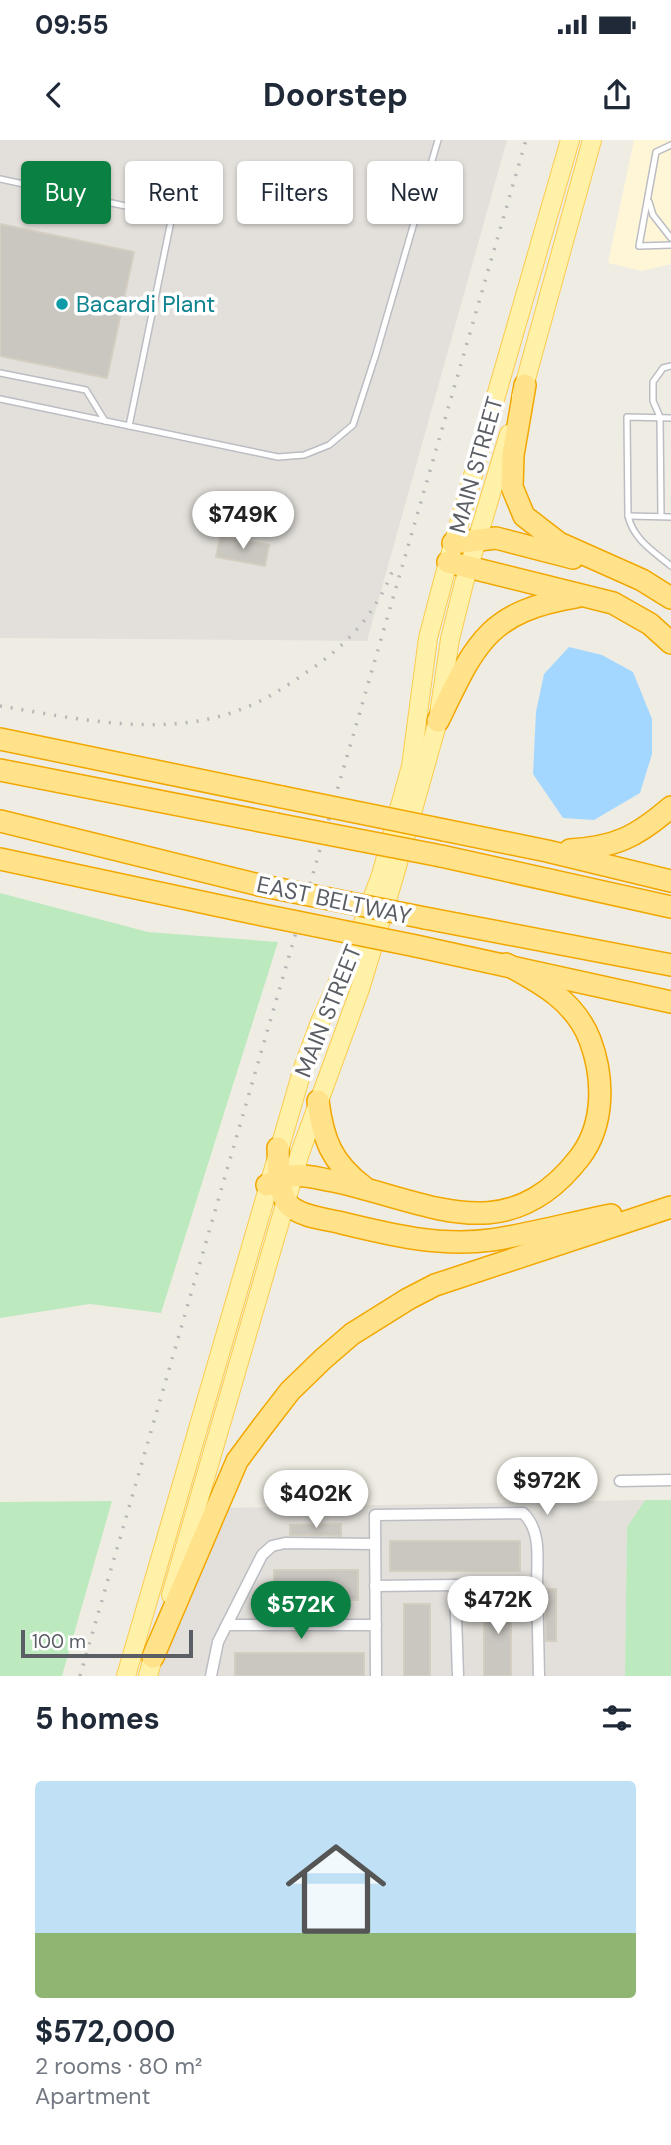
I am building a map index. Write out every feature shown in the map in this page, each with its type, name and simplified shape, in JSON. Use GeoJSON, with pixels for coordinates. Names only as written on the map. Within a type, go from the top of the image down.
{"type":"FeatureCollection","features":[{"type":"Feature","properties":{"kind":"highway"},"geometry":{"type":"LineString","coordinates":[[525,385],[513,455],[512,486],[524,516],[559,543],[642,580],[671,598]]}},
{"type":"Feature","properties":{"kind":"highway"},"geometry":{"type":"LineString","coordinates":[[642,580],[496,538],[476,540],[450,552],[469,567],[613,603],[650,624],[671,643]]}},
{"type":"Feature","properties":{"kind":"highway"},"geometry":{"type":"LineString","coordinates":[[438,721],[472,654],[486,635],[521,611],[539,604],[583,596]]}},
{"type":"Feature","properties":{"kind":"highway"},"geometry":{"type":"LineString","coordinates":[[0,739],[547,851],[671,881]]}},
{"type":"Feature","properties":{"kind":"highway"},"geometry":{"type":"LineString","coordinates":[[0,770],[441,856],[671,907]]}},
{"type":"Feature","properties":{"kind":"highway"},"geometry":{"type":"LineString","coordinates":[[547,851],[595,848],[624,840],[645,830],[671,807]]}},
{"type":"Feature","properties":{"kind":"highway","name":"EAST BELTWAY"},"geometry":{"type":"LineString","coordinates":[[0,821],[260,885],[671,965]]}},
{"type":"Feature","properties":{"kind":"highway"},"geometry":{"type":"LineString","coordinates":[[0,859],[506,964],[671,1002]]}},
{"type":"Feature","properties":{"kind":"highway"},"geometry":{"type":"LineString","coordinates":[[280,1179],[365,1188],[461,1214],[487,1213],[518,1206],[544,1194],[563,1179],[584,1152],[596,1124],[600,1095],[598,1063],[576,1014],[557,994],[506,964]]}},
{"type":"Feature","properties":{"kind":"highway"},"geometry":{"type":"LineString","coordinates":[[318,1101],[327,1145],[350,1177],[365,1188]]}},
{"type":"Feature","properties":{"kind":"highway"},"geometry":{"type":"LineString","coordinates":[[278,1147],[280,1179],[286,1202],[292,1208],[397,1236],[440,1241],[489,1240],[671,1205]]}},
{"type":"Feature","properties":{"kind":"highway"},"geometry":{"type":"LineString","coordinates":[[150,1667],[237,1461],[290,1391],[323,1359],[352,1334],[435,1285],[671,1205]]}},
{"type":"Feature","properties":{"kind":"main road","name":"MAIN STREET"},"geometry":{"type":"LineString","coordinates":[[278,1147],[320,1022],[353,949],[381,875],[411,766],[428,638],[450,552],[570,140]]}},
{"type":"Feature","properties":{"kind":"main road","name":"MAIN STREET"},"geometry":{"type":"LineString","coordinates":[[126,1676],[280,1179],[338,1054],[360,989],[438,721],[450,639],[476,540],[525,385],[592,140]]}},
{"type":"Feature","properties":{"kind":"main road"},"geometry":{"type":"LineString","coordinates":[[150,1667],[286,1202]]}},
{"type":"Feature","properties":{"kind":"street"},"geometry":{"type":"LineString","coordinates":[[620,1481],[671,1480]]}},
{"type":"Feature","properties":{"kind":"street"},"geometry":{"type":"LineString","coordinates":[[376,1676],[375,1515],[523,1513],[532,1521],[536,1531],[539,1676]]}},
{"type":"Feature","properties":{"kind":"street"},"geometry":{"type":"LineString","coordinates":[[211,1676],[218,1642],[262,1555],[272,1546],[375,1544]]}},
{"type":"Feature","properties":{"kind":"street"},"geometry":{"type":"LineString","coordinates":[[375,1586],[537,1584]]}},
{"type":"Feature","properties":{"kind":"street"},"geometry":{"type":"LineString","coordinates":[[455,1585],[458,1676]]}},
{"type":"Feature","properties":{"kind":"street"},"geometry":{"type":"LineString","coordinates":[[227,1625],[376,1625]]}},
{"type":"Feature","properties":{"kind":"lane"},"geometry":{"type":"LineString","coordinates":[[0,399],[278,457],[303,455],[329,445],[353,425],[438,140]]}},
{"type":"Feature","properties":{"kind":"lane"},"geometry":{"type":"LineString","coordinates":[[671,145],[656,152],[639,246],[671,245]]}},
{"type":"Feature","properties":{"kind":"lane"},"geometry":{"type":"LineString","coordinates":[[0,179],[172,216],[129,426]]}},
{"type":"Feature","properties":{"kind":"lane"},"geometry":{"type":"LineString","coordinates":[[648,199],[653,215],[671,238]]}},
{"type":"Feature","properties":{"kind":"lane"},"geometry":{"type":"LineString","coordinates":[[662,516],[660,417],[653,401],[653,383],[663,368],[671,366]]}},
{"type":"Feature","properties":{"kind":"lane"},"geometry":{"type":"LineString","coordinates":[[0,373],[86,390],[105,421]]}},
{"type":"Feature","properties":{"kind":"lane"},"geometry":{"type":"LineString","coordinates":[[671,418],[627,417],[628,516],[635,537],[671,566]]}},
{"type":"Feature","properties":{"kind":"lane"},"geometry":{"type":"LineString","coordinates":[[628,516],[671,517]]}},
{"type":"Feature","properties":{"kind":"shaded area"},"geometry":{"type":"Polygon","coordinates":[[[0,140],[507,140],[367,641],[0,638],[0,140]]]}},
{"type":"Feature","properties":{"kind":"shaded area"},"geometry":{"type":"Polygon","coordinates":[[[634,140],[671,140],[671,264],[642,271],[608,263],[634,140]]]}},
{"type":"Feature","properties":{"kind":"shaded area"},"geometry":{"type":"Polygon","coordinates":[[[645,1500],[627,1527],[625,1676],[156,1676],[162,1655],[223,1508],[645,1500]]]}},
{"type":"Feature","properties":{"kind":"green space"},"geometry":{"type":"Polygon","coordinates":[[[0,893],[148,932],[278,942],[161,1313],[90,1304],[0,1318],[0,893]]]}},
{"type":"Feature","properties":{"kind":"green space"},"geometry":{"type":"Polygon","coordinates":[[[645,1500],[671,1500],[671,1676],[625,1676],[627,1527],[645,1500]]]}},
{"type":"Feature","properties":{"kind":"green space"},"geometry":{"type":"Polygon","coordinates":[[[112,1501],[62,1676],[0,1676],[0,1502],[112,1501]]]}},
{"type":"Feature","properties":{"kind":"water"},"geometry":{"type":"Polygon","coordinates":[[[569,647],[602,655],[633,672],[652,719],[652,754],[640,793],[594,820],[563,818],[533,774],[536,712],[544,674],[569,647]]]}},
{"type":"Feature","properties":{"kind":"building","name":"Bacardi Plant"},"geometry":{"type":"Polygon","coordinates":[[[0,224],[134,252],[107,378],[0,356],[0,224]]]}},
{"type":"Feature","properties":{"kind":"building"},"geometry":{"type":"Polygon","coordinates":[[[220,536],[269,545],[265,566],[216,557],[220,536]]]}},
{"type":"Feature","properties":{"kind":"building"},"geometry":{"type":"Polygon","coordinates":[[[341,1524],[341,1536],[290,1535],[290,1525],[341,1524]]]}},
{"type":"Feature","properties":{"kind":"building"},"geometry":{"type":"Polygon","coordinates":[[[390,1541],[520,1541],[520,1571],[390,1571],[390,1541]]]}},
{"type":"Feature","properties":{"kind":"building"},"geometry":{"type":"Polygon","coordinates":[[[274,1570],[358,1570],[358,1600],[274,1600],[274,1570]]]}},
{"type":"Feature","properties":{"kind":"building"},"geometry":{"type":"Polygon","coordinates":[[[545,1589],[556,1589],[556,1641],[546,1641],[545,1589]]]}},
{"type":"Feature","properties":{"kind":"building"},"geometry":{"type":"Polygon","coordinates":[[[484,1596],[511,1596],[511,1676],[484,1676],[484,1596]]]}},
{"type":"Feature","properties":{"kind":"building"},"geometry":{"type":"Polygon","coordinates":[[[404,1604],[430,1604],[430,1676],[404,1676],[404,1604]]]}},
{"type":"Feature","properties":{"kind":"building"},"geometry":{"type":"Polygon","coordinates":[[[235,1653],[364,1653],[364,1676],[235,1676],[235,1653]]]}},
{"type":"Feature","properties":{"kind":"railway"},"geometry":{"type":"LineString","coordinates":[[80,1676],[526,140]]}},
{"type":"Feature","properties":{"kind":"railway"},"geometry":{"type":"LineString","coordinates":[[0,706],[93,721],[156,725],[187,723],[247,707],[293,682],[346,641],[368,616],[392,572]]}},
{"type":"Feature","properties":{"kind":"place","name":"Bacardi Plant"},"geometry":{"type":"Point","coordinates":[62,304]}}]}
